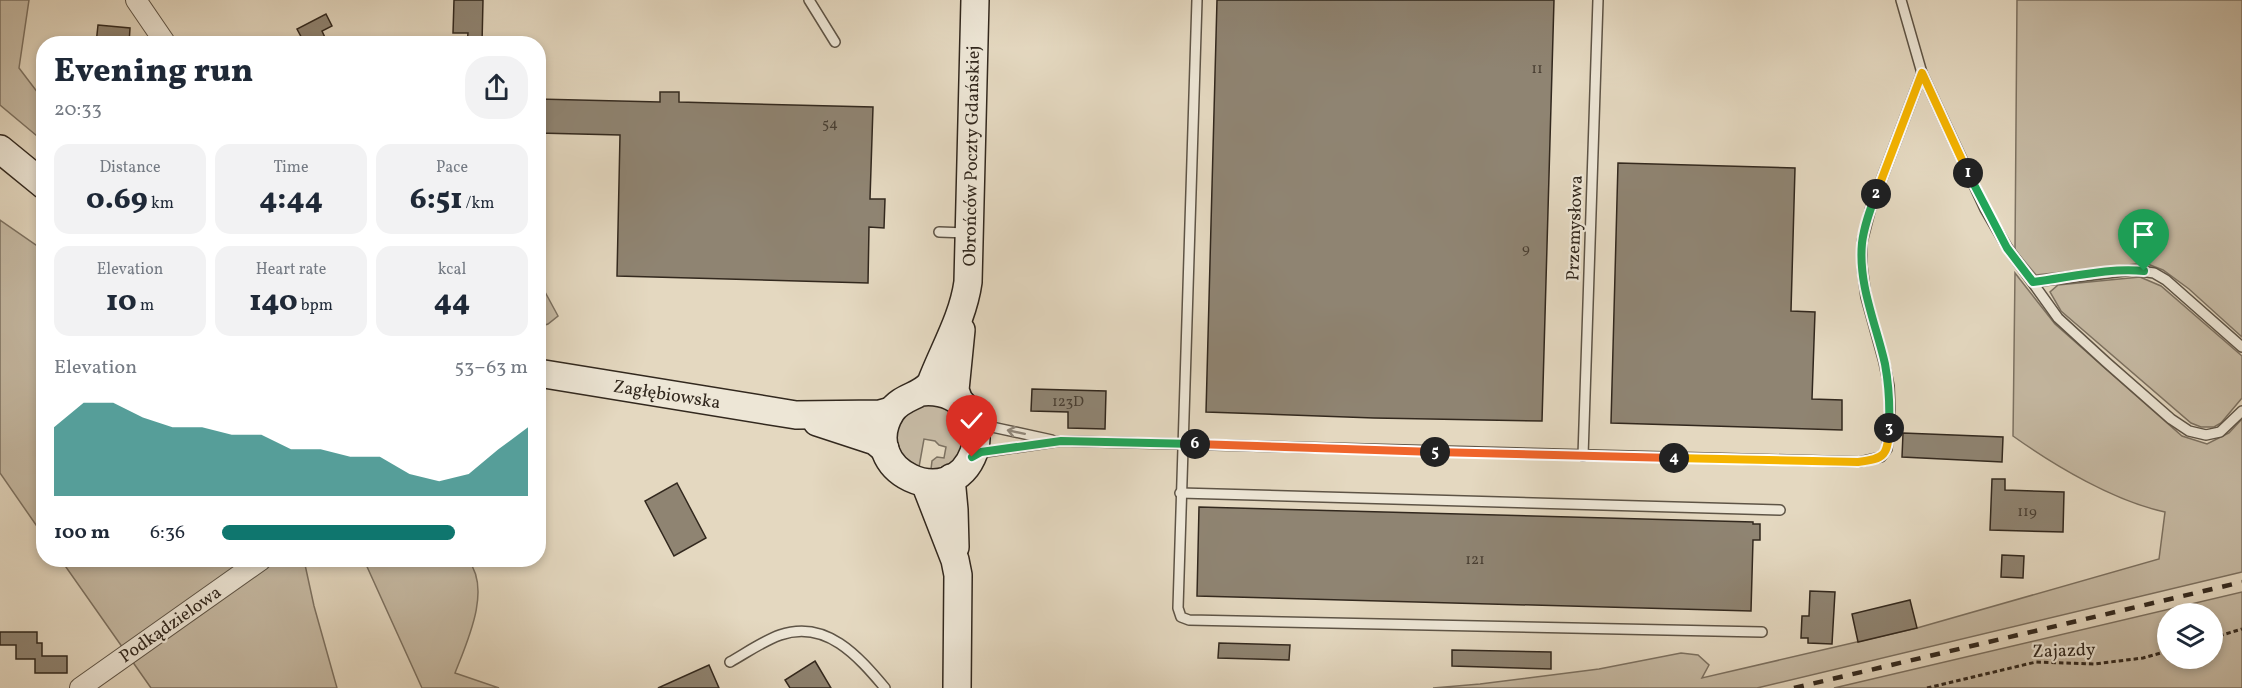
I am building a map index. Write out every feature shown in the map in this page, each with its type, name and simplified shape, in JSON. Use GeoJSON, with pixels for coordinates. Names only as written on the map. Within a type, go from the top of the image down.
{"type":"FeatureCollection","features":[{"type":"Feature","properties":{"kind":"main road","name":"Obrońców Poczty Gdańskiej"},"geometry":{"type":"LineString","coordinates":[[966,410],[956,390],[968,282],[975,0]]}},
{"type":"Feature","properties":{"kind":"main road"},"geometry":{"type":"LineString","coordinates":[[0,149],[36,178]]}},
{"type":"Feature","properties":{"kind":"main road","name":"Obrońców Poczty Gdańskiej"},"geometry":{"type":"LineString","coordinates":[[921,392],[931,382],[963,311]]}},
{"type":"Feature","properties":{"kind":"main road","name":"Zagłębiowska"},"geometry":{"type":"LineString","coordinates":[[546,375],[796,415],[875,441],[885,449]]}},
{"type":"Feature","properties":{"kind":"main road"},"geometry":{"type":"LineString","coordinates":[[938,391],[966,410],[976,434],[976,444],[972,457],[963,469],[938,481],[904,476],[889,459],[885,449],[885,426],[891,411],[908,396],[921,392],[938,391]]}},
{"type":"Feature","properties":{"kind":"main road","name":"Zagłębiowska"},"geometry":{"type":"LineString","coordinates":[[796,415],[880,414],[891,411]]}},
{"type":"Feature","properties":{"kind":"main road"},"geometry":{"type":"LineString","coordinates":[[938,481],[955,560],[959,591],[957,688]]}},
{"type":"Feature","properties":{"kind":"street"},"geometry":{"type":"LineString","coordinates":[[136,0],[161,36]]}},
{"type":"Feature","properties":{"kind":"street","name":"Podkądzielowa"},"geometry":{"type":"LineString","coordinates":[[80,688],[251,567]]}},
{"type":"Feature","properties":{"kind":"lane"},"geometry":{"type":"LineString","coordinates":[[809,0],[835,42]]}},
{"type":"Feature","properties":{"kind":"lane"},"geometry":{"type":"LineString","coordinates":[[1197,0],[1187,366],[1180,494],[1178,608],[1181,617],[1189,620],[1762,632]]}},
{"type":"Feature","properties":{"kind":"lane","name":"Przemysłowa"},"geometry":{"type":"LineString","coordinates":[[1583,456],[1598,0]]}},
{"type":"Feature","properties":{"kind":"lane"},"geometry":{"type":"LineString","coordinates":[[1901,0],[1922,73],[1985,209],[2007,248],[2058,318],[2171,419],[2188,431],[2206,435],[2220,432],[2242,411]]}},
{"type":"Feature","properties":{"kind":"lane"},"geometry":{"type":"LineString","coordinates":[[972,457],[981,452],[1061,441],[1858,462],[1881,457],[1887,449],[1889,386],[1866,297],[1862,267],[1862,242],[1871,207],[1922,73]]}},
{"type":"Feature","properties":{"kind":"lane"},"geometry":{"type":"LineString","coordinates":[[939,232],[969,233]]}},
{"type":"Feature","properties":{"kind":"lane"},"geometry":{"type":"LineString","coordinates":[[2033,282],[2133,270],[2154,273],[2166,280],[2242,347]]}},
{"type":"Feature","properties":{"kind":"lane"},"geometry":{"type":"LineString","coordinates":[[966,410],[982,426],[1061,441]]}},
{"type":"Feature","properties":{"kind":"lane"},"geometry":{"type":"LineString","coordinates":[[1180,494],[1780,510]]}},
{"type":"Feature","properties":{"kind":"lane"},"geometry":{"type":"LineString","coordinates":[[730,662],[778,636],[807,631],[823,635],[849,649],[885,688]]}},
{"type":"Feature","properties":{"kind":"path"},"geometry":{"type":"LineString","coordinates":[[2223,635],[2242,629]]}},
{"type":"Feature","properties":{"kind":"path","name":"Zajazdy"},"geometry":{"type":"LineString","coordinates":[[1927,688],[2036,662],[2094,664],[2157,654]]}},
{"type":"Feature","properties":{"kind":"shaded area"},"geometry":{"type":"Polygon","coordinates":[[[0,0],[29,0],[19,68],[36,90],[36,135],[0,105],[0,0]]]}},
{"type":"Feature","properties":{"kind":"shaded area"},"geometry":{"type":"Polygon","coordinates":[[[2017,0],[2242,0],[2242,337],[2189,289],[2163,270],[2145,263],[2036,275],[2015,250],[2017,0]]]}},
{"type":"Feature","properties":{"kind":"shaded area"},"geometry":{"type":"Polygon","coordinates":[[[0,220],[36,245],[36,525],[0,473],[0,220]]]}},
{"type":"Feature","properties":{"kind":"shaded area"},"geometry":{"type":"Polygon","coordinates":[[[2015,273],[2055,324],[2182,436],[2207,444],[2229,433],[2242,419],[2242,572],[1757,688],[1433,688],[1599,669],[1681,653],[1698,655],[1709,665],[1702,678],[1917,628],[2159,559],[2165,512],[2126,500],[2086,481],[2013,436],[2015,273]]]}},
{"type":"Feature","properties":{"kind":"shaded area"},"geometry":{"type":"Polygon","coordinates":[[[2140,277],[2161,286],[2242,356],[2242,398],[2221,423],[2214,427],[2201,427],[2191,423],[2061,311],[2050,292],[2058,285],[2140,277]]]}},
{"type":"Feature","properties":{"kind":"shaded area"},"geometry":{"type":"Polygon","coordinates":[[[546,294],[558,316],[546,325],[546,294]]]}},
{"type":"Feature","properties":{"kind":"shaded area"},"geometry":{"type":"Polygon","coordinates":[[[919,402],[952,408],[962,425],[964,438],[961,451],[950,467],[931,469],[932,461],[937,457],[944,458],[946,447],[935,441],[924,439],[919,467],[896,452],[894,427],[919,402]]]}},
{"type":"Feature","properties":{"kind":"shaded area"},"geometry":{"type":"Polygon","coordinates":[[[66,567],[306,567],[337,688],[151,688],[66,567]]]}},
{"type":"Feature","properties":{"kind":"shaded area"},"geometry":{"type":"Polygon","coordinates":[[[367,567],[472,567],[475,572],[478,600],[475,616],[455,673],[499,688],[422,688],[367,567]]]}},
{"type":"Feature","properties":{"kind":"shaded area"},"geometry":{"type":"Polygon","coordinates":[[[2242,592],[2242,688],[1834,688],[2157,612],[2157,669],[2223,669],[2223,603],[2195,603],[2242,592]]]}},
{"type":"Feature","properties":{"kind":"building"},"geometry":{"type":"Polygon","coordinates":[[[454,0],[483,0],[482,36],[453,33],[454,0]]]}},
{"type":"Feature","properties":{"kind":"building"},"geometry":{"type":"Polygon","coordinates":[[[1217,0],[1554,0],[1542,421],[1206,412],[1217,0]]]}},
{"type":"Feature","properties":{"kind":"building"},"geometry":{"type":"Polygon","coordinates":[[[326,14],[332,26],[322,31],[324,36],[301,36],[297,29],[326,14]]]}},
{"type":"Feature","properties":{"kind":"building"},"geometry":{"type":"Polygon","coordinates":[[[98,25],[130,28],[130,36],[97,36],[98,25]]]}},
{"type":"Feature","properties":{"kind":"building"},"geometry":{"type":"Polygon","coordinates":[[[660,92],[679,92],[679,102],[873,107],[870,199],[885,199],[884,228],[869,227],[868,283],[617,276],[620,135],[546,133],[546,99],[660,102],[660,92]]]}},
{"type":"Feature","properties":{"kind":"building"},"geometry":{"type":"Polygon","coordinates":[[[1618,163],[1795,168],[1791,311],[1815,312],[1812,399],[1842,400],[1842,430],[1611,423],[1618,163]]]}},
{"type":"Feature","properties":{"kind":"building"},"geometry":{"type":"Polygon","coordinates":[[[1032,389],[1106,391],[1105,429],[1068,428],[1068,412],[1031,411],[1032,389]]]}},
{"type":"Feature","properties":{"kind":"building"},"geometry":{"type":"Polygon","coordinates":[[[1903,433],[2003,437],[2002,462],[1902,457],[1903,433]]]}},
{"type":"Feature","properties":{"kind":"building"},"geometry":{"type":"Polygon","coordinates":[[[1992,479],[2005,479],[2005,490],[2064,492],[2063,532],[1990,530],[1992,479]]]}},
{"type":"Feature","properties":{"kind":"building"},"geometry":{"type":"Polygon","coordinates":[[[677,483],[706,538],[674,556],[645,501],[677,483]]]}},
{"type":"Feature","properties":{"kind":"building"},"geometry":{"type":"Polygon","coordinates":[[[1199,507],[1753,522],[1753,524],[1760,524],[1760,540],[1753,540],[1751,611],[1197,596],[1199,507]]]}},
{"type":"Feature","properties":{"kind":"building"},"geometry":{"type":"Polygon","coordinates":[[[2002,555],[2024,556],[2023,578],[2001,577],[2002,555]]]}},
{"type":"Feature","properties":{"kind":"building"},"geometry":{"type":"Polygon","coordinates":[[[1810,591],[1835,592],[1832,644],[1808,643],[1808,638],[1801,638],[1802,616],[1809,616],[1810,591]]]}},
{"type":"Feature","properties":{"kind":"building"},"geometry":{"type":"Polygon","coordinates":[[[1910,600],[1917,628],[1858,642],[1852,614],[1910,600]]]}},
{"type":"Feature","properties":{"kind":"building"},"geometry":{"type":"Polygon","coordinates":[[[0,632],[37,632],[37,643],[42,643],[42,656],[67,656],[67,673],[35,673],[35,659],[16,659],[16,645],[0,645],[0,632]]]}},
{"type":"Feature","properties":{"kind":"building"},"geometry":{"type":"Polygon","coordinates":[[[1219,643],[1290,645],[1289,660],[1218,658],[1219,643]]]}},
{"type":"Feature","properties":{"kind":"building"},"geometry":{"type":"Polygon","coordinates":[[[1452,650],[1551,652],[1551,669],[1452,666],[1452,650]]]}},
{"type":"Feature","properties":{"kind":"building"},"geometry":{"type":"Polygon","coordinates":[[[815,661],[831,688],[790,688],[785,680],[815,661]]]}},
{"type":"Feature","properties":{"kind":"building"},"geometry":{"type":"Polygon","coordinates":[[[709,665],[719,688],[658,688],[709,665]]]}},
{"type":"Feature","properties":{"kind":"railway"},"geometry":{"type":"LineString","coordinates":[[1794,688],[2242,582]]}},
{"type":"Feature","properties":{"kind":"route"},"geometry":{"type":"LineString","coordinates":[[972,457],[981,452],[1061,441],[1858,462],[1881,457],[1889,441],[1889,386],[1866,297],[1862,267],[1862,242],[1866,221],[1922,73],[1985,209],[2007,248],[2033,282],[2133,270],[2144,271]]}}]}
